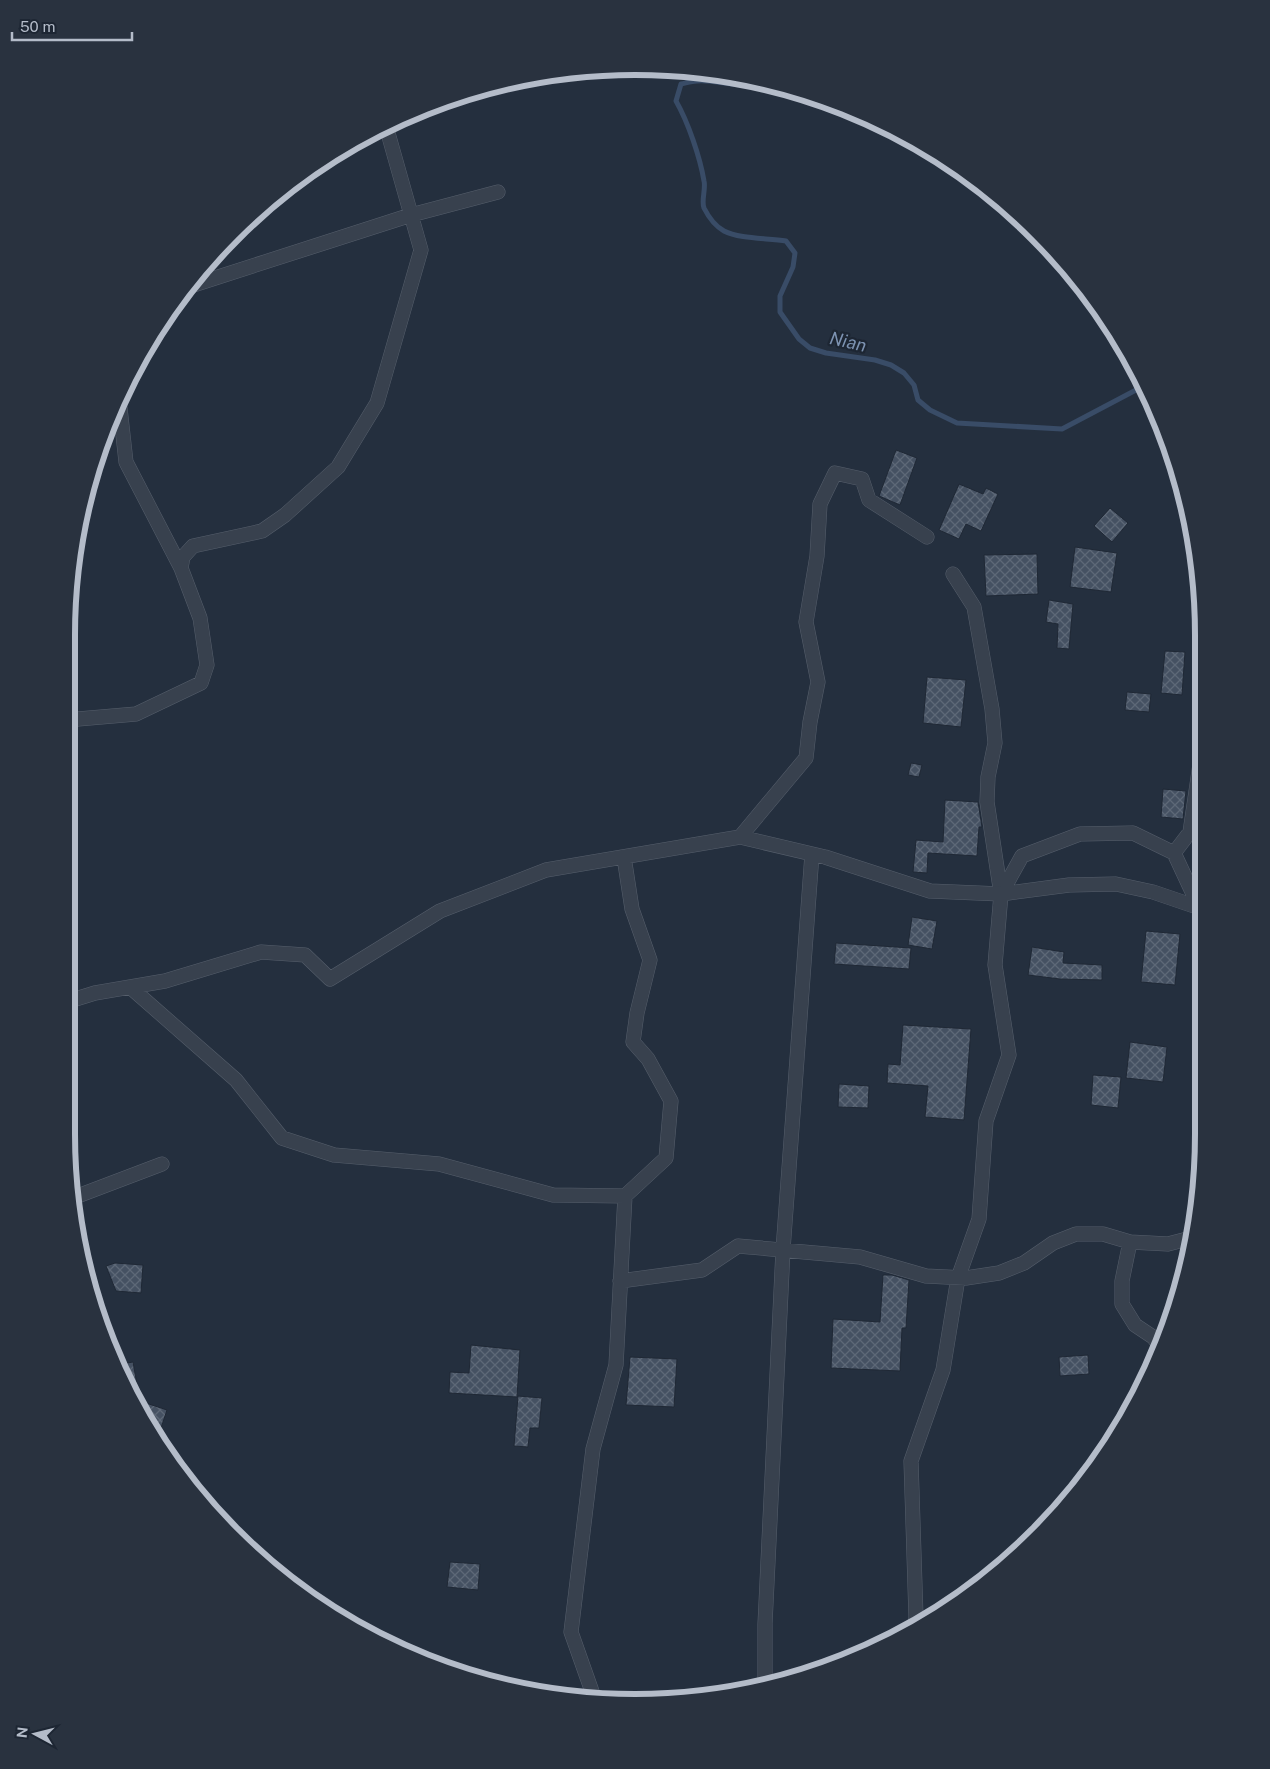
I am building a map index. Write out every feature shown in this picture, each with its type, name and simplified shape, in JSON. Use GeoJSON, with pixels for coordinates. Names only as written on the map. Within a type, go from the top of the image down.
{"type":"FeatureCollection","features":[{"type":"Feature","properties":{"kind":"street"},"geometry":{"type":"LineString","coordinates":[[181,568],[183,557],[193,546],[262,531],[285,515],[338,467],[377,404],[421,250],[388,133]]}},
{"type":"Feature","properties":{"kind":"street"},"geometry":{"type":"LineString","coordinates":[[200,283],[411,215],[498,192]]}},
{"type":"Feature","properties":{"kind":"street"},"geometry":{"type":"LineString","coordinates":[[75,720],[136,714],[201,683],[207,665],[200,618],[181,568],[126,462],[121,415]]}},
{"type":"Feature","properties":{"kind":"street"},"geometry":{"type":"LineString","coordinates":[[740,837],[806,758],[810,722],[818,682],[806,622],[817,556],[820,504],[835,473],[862,479],[868,500],[927,537]]}},
{"type":"Feature","properties":{"kind":"street"},"geometry":{"type":"LineString","coordinates":[[916,1619],[911,1461],[943,1370],[958,1278],[979,1219],[986,1121],[1009,1055],[995,965],[1001,894],[987,802],[988,777],[995,743],[992,709],[974,607],[953,574]]}},
{"type":"Feature","properties":{"kind":"street"},"geometry":{"type":"LineString","coordinates":[[1174,853],[1195,828]]}},
{"type":"Feature","properties":{"kind":"street"},"geometry":{"type":"LineString","coordinates":[[1001,894],[1022,856],[1080,834],[1133,833],[1174,853],[1195,899]]}},
{"type":"Feature","properties":{"kind":"street"},"geometry":{"type":"LineString","coordinates":[[75,999],[95,993],[165,981],[261,952],[305,956],[330,979],[440,911],[546,870],[740,837],[812,854],[930,891],[1001,894],[1069,884],[1116,884],[1153,892],[1195,908]]}},
{"type":"Feature","properties":{"kind":"street"},"geometry":{"type":"LineString","coordinates":[[765,1678],[765,1624],[783,1250],[812,854]]}},
{"type":"Feature","properties":{"kind":"street"},"geometry":{"type":"LineString","coordinates":[[130,987],[236,1080],[282,1138],[334,1155],[439,1164],[553,1195],[625,1196],[666,1158],[671,1101],[648,1059],[633,1042],[636,1014],[650,960],[632,909],[624,857]]}},
{"type":"Feature","properties":{"kind":"street"},"geometry":{"type":"LineString","coordinates":[[79,1196],[162,1164]]}},
{"type":"Feature","properties":{"kind":"street"},"geometry":{"type":"LineString","coordinates":[[592,1692],[571,1632],[593,1449],[616,1365],[625,1196]]}},
{"type":"Feature","properties":{"kind":"street"},"geometry":{"type":"LineString","coordinates":[[620,1281],[702,1270],[738,1246],[860,1257],[926,1276],[958,1278],[1000,1273],[1024,1263],[1053,1243],[1076,1234],[1104,1234],[1130,1242],[1168,1244],[1185,1240]]}},
{"type":"Feature","properties":{"kind":"street"},"geometry":{"type":"LineString","coordinates":[[1130,1242],[1122,1281],[1122,1304],[1135,1325],[1155,1339]]}},
{"type":"Feature","properties":{"kind":"building"},"geometry":{"type":"Polygon","coordinates":[[[896,450],[917,458],[900,505],[879,496],[896,450]]]}},
{"type":"Feature","properties":{"kind":"building"},"geometry":{"type":"Polygon","coordinates":[[[959,484],[983,494],[986,488],[998,494],[981,531],[966,524],[959,539],[939,530],[959,484]]]}},
{"type":"Feature","properties":{"kind":"building"},"geometry":{"type":"Polygon","coordinates":[[[1110,508],[1128,523],[1112,542],[1094,526],[1110,508]]]}},
{"type":"Feature","properties":{"kind":"building"},"geometry":{"type":"Polygon","coordinates":[[[1075,547],[1117,553],[1111,592],[1070,587],[1075,547]]]}},
{"type":"Feature","properties":{"kind":"building"},"geometry":{"type":"Polygon","coordinates":[[[1037,554],[1038,594],[986,596],[984,555],[1037,554]]]}},
{"type":"Feature","properties":{"kind":"building"},"geometry":{"type":"Polygon","coordinates":[[[1049,600],[1073,604],[1069,649],[1057,648],[1058,624],[1046,622],[1049,600]]]}},
{"type":"Feature","properties":{"kind":"building"},"geometry":{"type":"Polygon","coordinates":[[[1165,651],[1185,652],[1182,695],[1161,693],[1165,651]]]}},
{"type":"Feature","properties":{"kind":"building"},"geometry":{"type":"Polygon","coordinates":[[[927,677],[966,680],[961,727],[923,723],[927,677]]]}},
{"type":"Feature","properties":{"kind":"building"},"geometry":{"type":"Polygon","coordinates":[[[1127,692],[1151,694],[1149,712],[1125,710],[1127,692]]]}},
{"type":"Feature","properties":{"kind":"building"},"geometry":{"type":"Polygon","coordinates":[[[911,763],[922,765],[919,777],[908,775],[911,763]]]}},
{"type":"Feature","properties":{"kind":"building"},"geometry":{"type":"Polygon","coordinates":[[[1163,789],[1186,791],[1183,819],[1161,817],[1163,789]]]}},
{"type":"Feature","properties":{"kind":"building"},"geometry":{"type":"Polygon","coordinates":[[[945,800],[978,802],[982,827],[979,827],[977,856],[928,853],[927,873],[913,872],[916,840],[943,842],[945,800]]]}},
{"type":"Feature","properties":{"kind":"building"},"geometry":{"type":"Polygon","coordinates":[[[912,917],[937,921],[932,949],[908,945],[912,917]]]}},
{"type":"Feature","properties":{"kind":"building"},"geometry":{"type":"Polygon","coordinates":[[[1146,931],[1180,934],[1175,985],[1141,982],[1146,931]]]}},
{"type":"Feature","properties":{"kind":"building"},"geometry":{"type":"Polygon","coordinates":[[[836,943],[911,948],[909,969],[834,964],[836,943]]]}},
{"type":"Feature","properties":{"kind":"building"},"geometry":{"type":"Polygon","coordinates":[[[1032,947],[1064,952],[1063,963],[1102,965],[1102,980],[1060,979],[1028,975],[1032,947]]]}},
{"type":"Feature","properties":{"kind":"building"},"geometry":{"type":"Polygon","coordinates":[[[903,1025],[971,1029],[964,1120],[925,1117],[928,1086],[887,1083],[888,1064],[900,1065],[903,1025]]]}},
{"type":"Feature","properties":{"kind":"building"},"geometry":{"type":"Polygon","coordinates":[[[1130,1042],[1167,1047],[1163,1082],[1126,1078],[1130,1042]]]}},
{"type":"Feature","properties":{"kind":"building"},"geometry":{"type":"Polygon","coordinates":[[[1093,1075],[1121,1077],[1118,1108],[1091,1105],[1093,1075]]]}},
{"type":"Feature","properties":{"kind":"building"},"geometry":{"type":"Polygon","coordinates":[[[839,1084],[869,1086],[868,1108],[838,1107],[839,1084]]]}},
{"type":"Feature","properties":{"kind":"building"},"geometry":{"type":"Polygon","coordinates":[[[115,1263],[143,1265],[141,1293],[116,1291],[106,1266],[115,1263]]]}},
{"type":"Feature","properties":{"kind":"building"},"geometry":{"type":"Polygon","coordinates":[[[883,1275],[892,1275],[909,1280],[906,1328],[902,1328],[900,1371],[831,1368],[833,1319],[880,1322],[883,1275]]]}},
{"type":"Feature","properties":{"kind":"building"},"geometry":{"type":"Polygon","coordinates":[[[471,1345],[520,1350],[517,1397],[449,1393],[450,1372],[469,1373],[471,1345]]]}},
{"type":"Feature","properties":{"kind":"building"},"geometry":{"type":"Polygon","coordinates":[[[1088,1355],[1089,1374],[1060,1376],[1059,1357],[1088,1355]]]}},
{"type":"Feature","properties":{"kind":"building"},"geometry":{"type":"Polygon","coordinates":[[[630,1357],[677,1359],[674,1407],[626,1405],[630,1357]]]}},
{"type":"Feature","properties":{"kind":"building"},"geometry":{"type":"Polygon","coordinates":[[[133,1362],[138,1392],[133,1382],[125,1363],[133,1362]]]}},
{"type":"Feature","properties":{"kind":"building"},"geometry":{"type":"Polygon","coordinates":[[[518,1396],[542,1398],[539,1428],[530,1428],[528,1447],[514,1446],[518,1396]]]}},
{"type":"Feature","properties":{"kind":"building"},"geometry":{"type":"Polygon","coordinates":[[[144,1402],[167,1410],[160,1431],[144,1402]]]}},
{"type":"Feature","properties":{"kind":"building"},"geometry":{"type":"Polygon","coordinates":[[[450,1562],[480,1564],[478,1590],[447,1587],[450,1562]]]}},
{"type":"Feature","properties":{"kind":"waterway","name":"Nian"},"geometry":{"type":"LineString","coordinates":[[738,85],[705,81],[681,84],[676,101],[697,151],[704,184],[703,205],[712,221],[724,231],[745,237],[786,241],[795,253],[793,267],[780,296],[780,312],[799,339],[810,348],[826,353],[875,360],[891,365],[904,373],[914,385],[918,400],[930,410],[957,423],[1062,429],[1137,388]]}}]}
